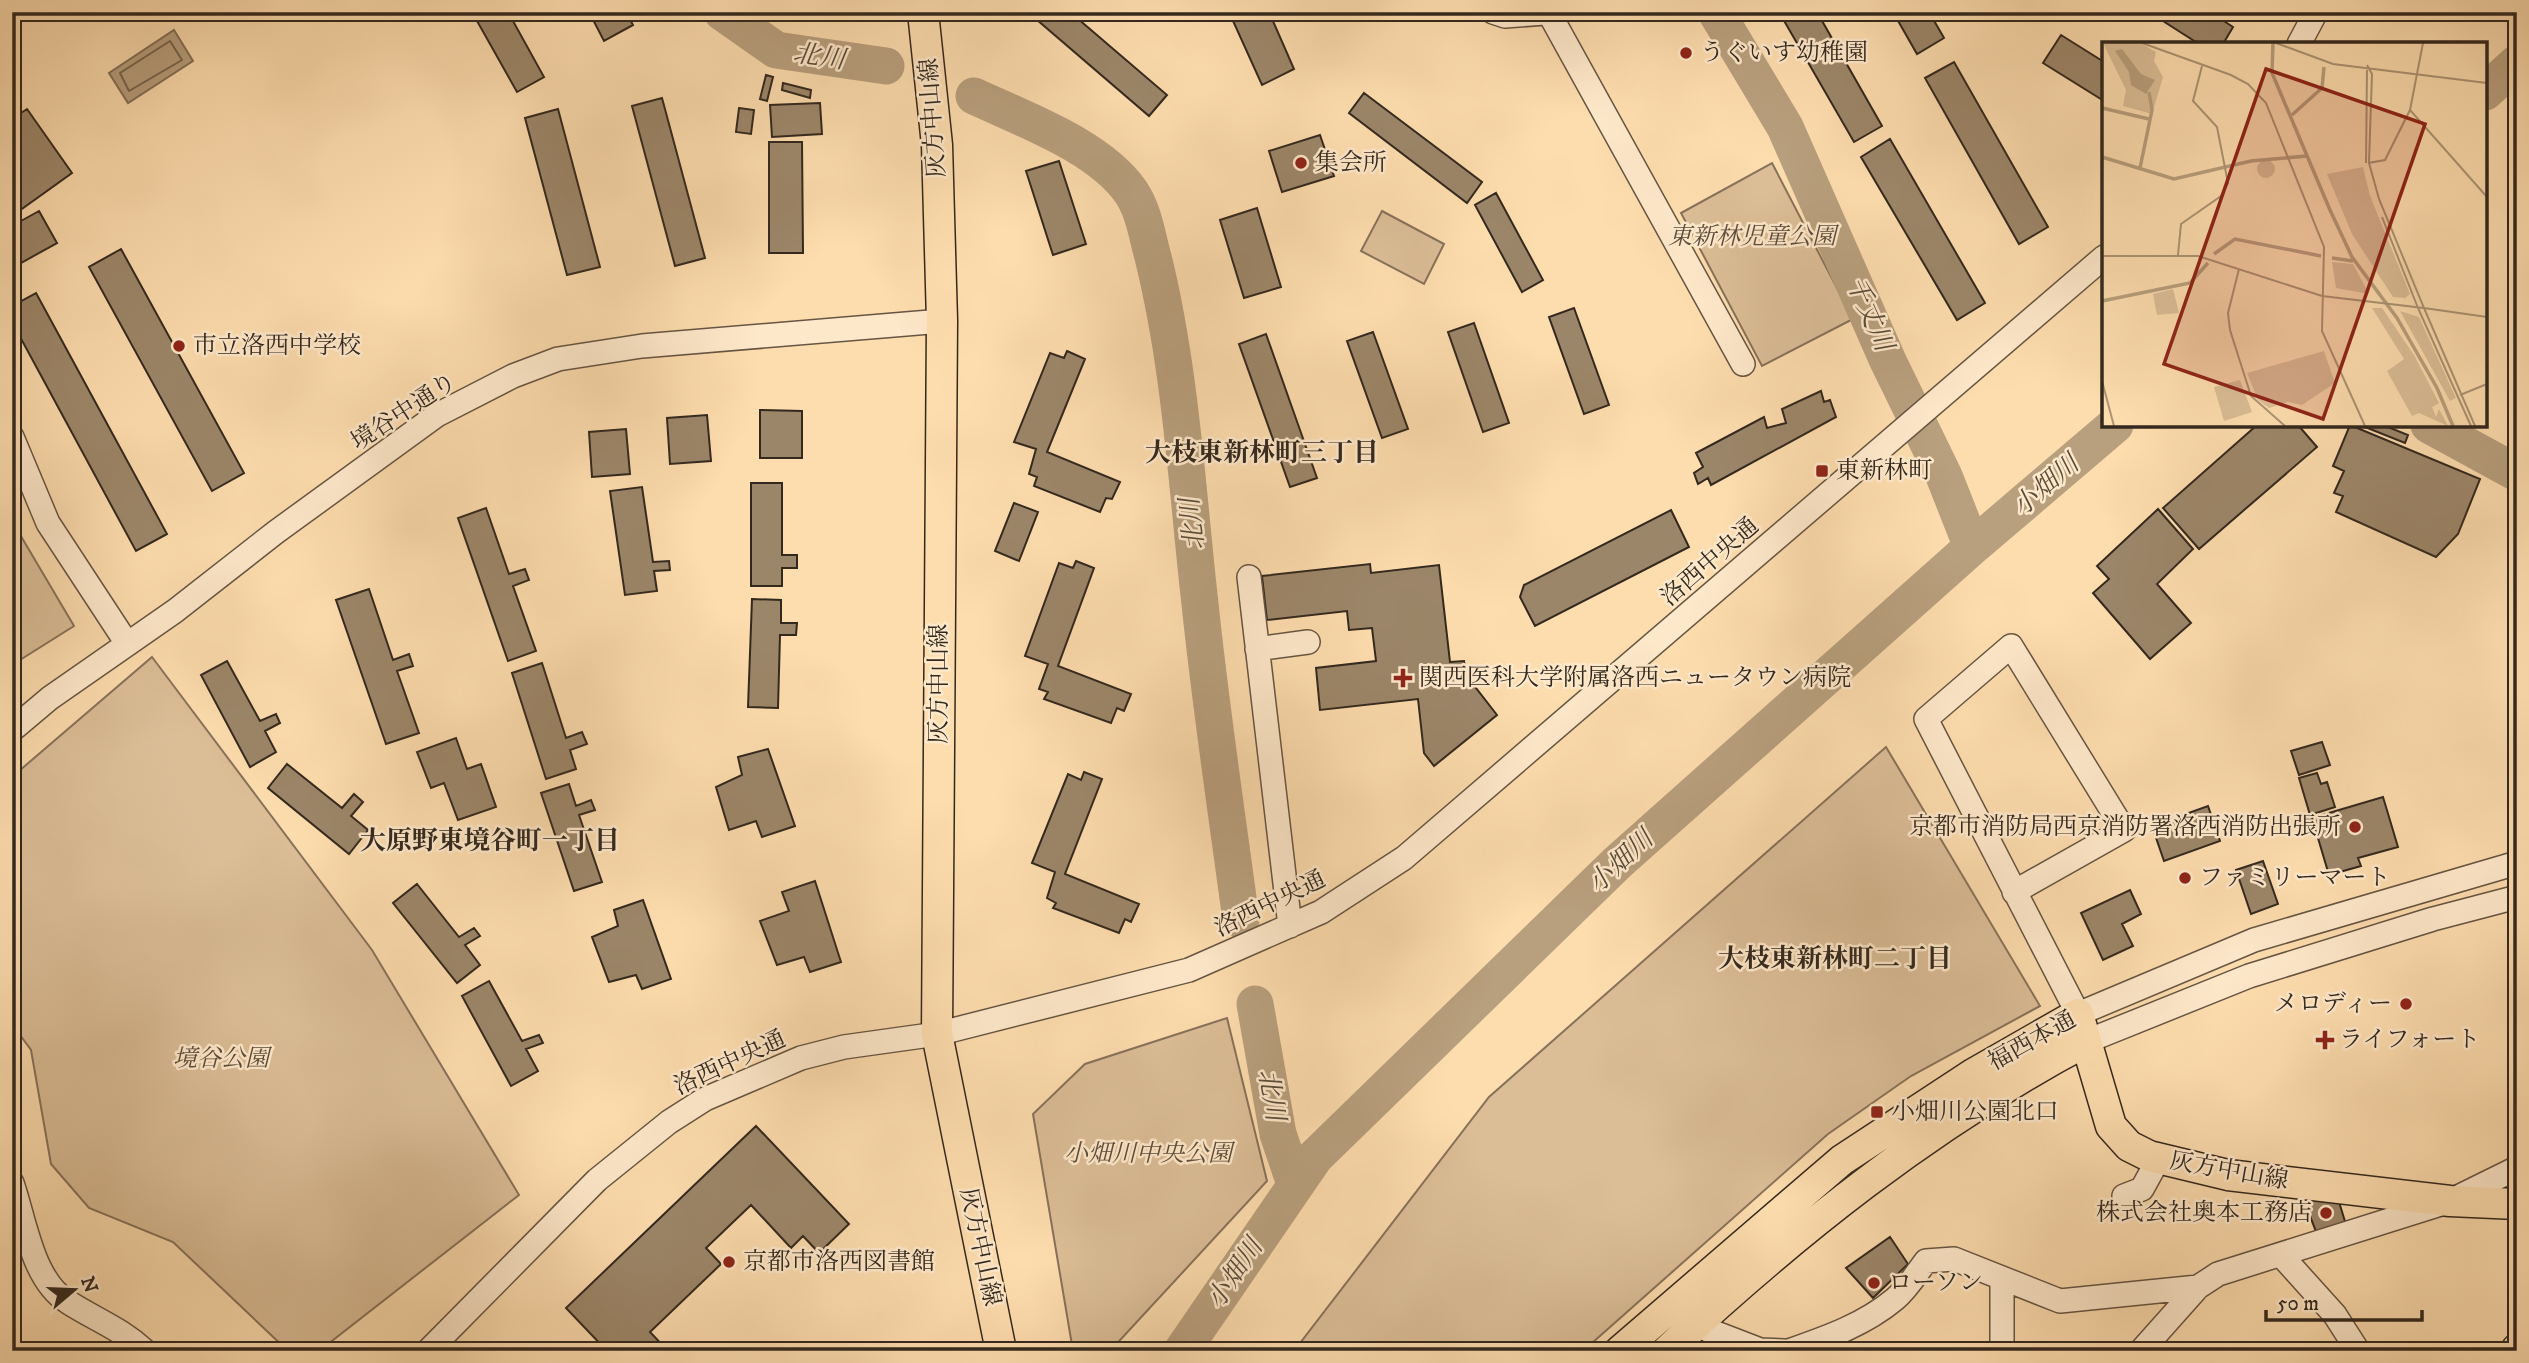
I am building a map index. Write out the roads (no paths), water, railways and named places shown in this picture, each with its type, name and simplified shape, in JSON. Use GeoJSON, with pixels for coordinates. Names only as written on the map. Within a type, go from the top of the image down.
{"type":"FeatureCollection","features":[{"type":"Feature","properties":{"kind":"main road","name":"灰方中山線"},"geometry":{"type":"LineString","coordinates":[[923,12],[937,145],[942,321],[937,1034],[1001,1351]]}},
{"type":"Feature","properties":{"kind":"main road","name":"灰方中山線"},"geometry":{"type":"LineString","coordinates":[[2081,1028],[2111,1126],[2129,1146],[2159,1158],[2228,1175],[2450,1201],[2517,1204]]}},
{"type":"Feature","properties":{"kind":"main road","name":"福西本通"},"geometry":{"type":"LineString","coordinates":[[1667,1351],[1827,1209],[2012,1081],[2081,1028]]}},
{"type":"Feature","properties":{"kind":"main road","name":"福西本通"},"geometry":{"type":"LineString","coordinates":[[1620,1351],[1842,1160],[1973,1074],[2081,1028]]}},
{"type":"Feature","properties":{"kind":"street"},"geometry":{"type":"LineString","coordinates":[[1493,12],[1505,16],[1559,12]]}},
{"type":"Feature","properties":{"kind":"street"},"geometry":{"type":"LineString","coordinates":[[2300,42],[2316,12]]}},
{"type":"Feature","properties":{"kind":"street"},"geometry":{"type":"LineString","coordinates":[[1549,13],[1743,364]]}},
{"type":"Feature","properties":{"kind":"street","name":"洛西中央通"},"geometry":{"type":"LineString","coordinates":[[428,1351],[597,1180],[660,1129],[705,1099],[801,1058],[857,1045],[937,1034],[1189,970],[1321,912],[1404,858],[2102,259]]}},
{"type":"Feature","properties":{"kind":"street","name":"境谷中通り"},"geometry":{"type":"LineString","coordinates":[[12,730],[50,698],[196,595],[276,532],[437,415],[513,376],[558,359],[642,346],[942,321]]}},
{"type":"Feature","properties":{"kind":"street"},"geometry":{"type":"LineString","coordinates":[[12,437],[48,523],[126,642]]}},
{"type":"Feature","properties":{"kind":"street"},"geometry":{"type":"LineString","coordinates":[[1249,577],[1290,926]]}},
{"type":"Feature","properties":{"kind":"street"},"geometry":{"type":"LineString","coordinates":[[1257,649],[1308,642]]}},
{"type":"Feature","properties":{"kind":"street"},"geometry":{"type":"LineString","coordinates":[[2014,892],[2124,830],[2011,646],[1926,719],[2081,1028]]}},
{"type":"Feature","properties":{"kind":"street","name":"福西本通"},"geometry":{"type":"LineString","coordinates":[[2081,1028],[2255,940],[2517,863]]}},
{"type":"Feature","properties":{"kind":"street","name":"福西本通"},"geometry":{"type":"LineString","coordinates":[[2081,1028],[2433,919],[2517,897]]}},
{"type":"Feature","properties":{"kind":"street"},"geometry":{"type":"LineString","coordinates":[[2124,1196],[2142,1189],[2159,1158]]}},
{"type":"Feature","properties":{"kind":"street"},"geometry":{"type":"LineString","coordinates":[[2141,1351],[2198,1287],[2218,1274],[2450,1201],[2517,1168]]}},
{"type":"Feature","properties":{"kind":"street"},"geometry":{"type":"LineString","coordinates":[[12,1183],[43,1275],[65,1301],[123,1331],[145,1351]]}},
{"type":"Feature","properties":{"kind":"street"},"geometry":{"type":"LineString","coordinates":[[2281,1255],[2335,1315],[2358,1351]]}},
{"type":"Feature","properties":{"kind":"street"},"geometry":{"type":"LineString","coordinates":[[1695,1325],[1733,1345],[1786,1351],[1828,1338],[1865,1320],[1897,1298],[1926,1261],[1954,1259],[2060,1301],[2198,1287]]}},
{"type":"Feature","properties":{"kind":"street"},"geometry":{"type":"LineString","coordinates":[[2001,1351],[2002,1280]]}},
{"type":"Feature","properties":{"kind":"water"},"geometry":{"type":"Polygon","coordinates":[[[174,30],[193,61],[128,103],[109,73],[174,30]]]}},
{"type":"Feature","properties":{"kind":"waterway","name":"北川"},"geometry":{"type":"LineString","coordinates":[[722,12],[776,50],[886,66]]}},
{"type":"Feature","properties":{"kind":"waterway","name":"千丈川"},"geometry":{"type":"LineString","coordinates":[[1716,12],[1785,127],[1888,361],[1944,476],[1972,547]]}},
{"type":"Feature","properties":{"kind":"waterway","name":"小畑川"},"geometry":{"type":"LineString","coordinates":[[2487,90],[2517,63]]}},
{"type":"Feature","properties":{"kind":"waterway","name":"北川"},"geometry":{"type":"LineString","coordinates":[[974,96],[1059,135],[1100,161],[1131,192],[1142,215],[1163,300],[1177,386],[1209,683],[1241,920]]}},
{"type":"Feature","properties":{"kind":"waterway","name":"小畑川"},"geometry":{"type":"LineString","coordinates":[[1182,1351],[1315,1157],[1617,863],[1972,547],[2113,427]]}},
{"type":"Feature","properties":{"kind":"waterway"},"geometry":{"type":"LineString","coordinates":[[2433,427],[2517,473]]}},
{"type":"Feature","properties":{"kind":"waterway","name":"北川"},"geometry":{"type":"LineString","coordinates":[[1255,1004],[1278,1134],[1295,1184]]}},
{"type":"Feature","properties":{"kind":"place","name":"うぐいす幼稚園"},"geometry":{"type":"Point","coordinates":[1686,53]}},
{"type":"Feature","properties":{"kind":"place","name":"集会所"},"geometry":{"type":"Point","coordinates":[1301,163]}},
{"type":"Feature","properties":{"kind":"place","name":"市立洛西中学校"},"geometry":{"type":"Point","coordinates":[179,346]}},
{"type":"Feature","properties":{"kind":"place","name":"東新林町"},"geometry":{"type":"Point","coordinates":[1822,471]}},
{"type":"Feature","properties":{"kind":"place","name":"関西医科大学附属洛西ニュータウン病院"},"geometry":{"type":"Point","coordinates":[1403,678]}},
{"type":"Feature","properties":{"kind":"place","name":"京都市消防局西京消防署洛西消防出張所"},"geometry":{"type":"Point","coordinates":[2355,827]}},
{"type":"Feature","properties":{"kind":"place","name":"ファミリーマート"},"geometry":{"type":"Point","coordinates":[2185,878]}},
{"type":"Feature","properties":{"kind":"place","name":"メロディー"},"geometry":{"type":"Point","coordinates":[2406,1004]}},
{"type":"Feature","properties":{"kind":"place","name":"ライフォート"},"geometry":{"type":"Point","coordinates":[2325,1040]}},
{"type":"Feature","properties":{"kind":"place","name":"小畑川公園北口"},"geometry":{"type":"Point","coordinates":[1877,1112]}},
{"type":"Feature","properties":{"kind":"place","name":"株式会社奥本工務店"},"geometry":{"type":"Point","coordinates":[2326,1213]}},
{"type":"Feature","properties":{"kind":"place","name":"京都市洛西図書館"},"geometry":{"type":"Point","coordinates":[729,1262]}},
{"type":"Feature","properties":{"kind":"place","name":"ローソン"},"geometry":{"type":"Point","coordinates":[1874,1283]}},
{"type":"Feature","properties":{"kind":"district","name":"大枝東新林町三丁目"},"geometry":{"type":"Point","coordinates":[1262,453]}},
{"type":"Feature","properties":{"kind":"district","name":"大原野東境谷町一丁目"},"geometry":{"type":"Point","coordinates":[490,841]}},
{"type":"Feature","properties":{"kind":"district","name":"大枝東新林町二丁目"},"geometry":{"type":"Point","coordinates":[1835,959]}},
{"type":"Feature","properties":{"kind":"park label","name":"東新林児童公園"},"geometry":{"type":"Point","coordinates":[1752,237]}},
{"type":"Feature","properties":{"kind":"park label","name":"境谷公園"},"geometry":{"type":"Point","coordinates":[221,1059]}},
{"type":"Feature","properties":{"kind":"park label","name":"小畑川中央公園"},"geometry":{"type":"Point","coordinates":[1148,1154]}}]}
